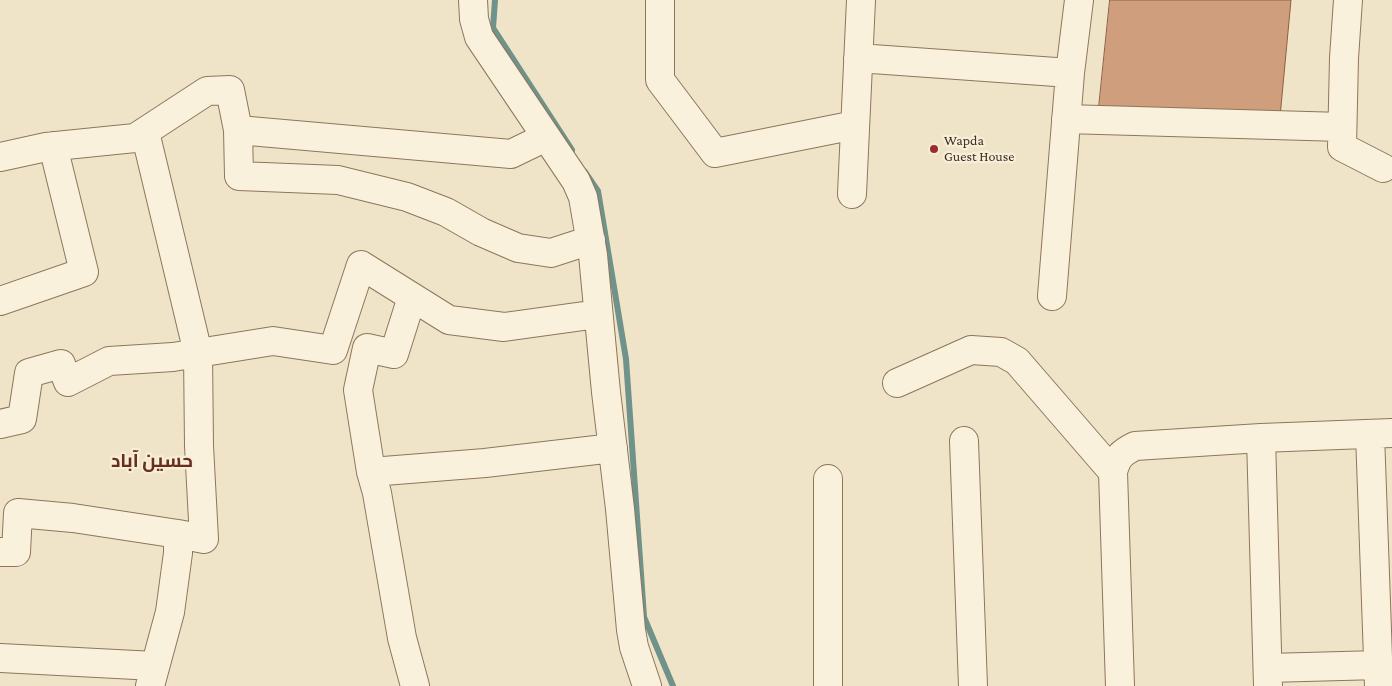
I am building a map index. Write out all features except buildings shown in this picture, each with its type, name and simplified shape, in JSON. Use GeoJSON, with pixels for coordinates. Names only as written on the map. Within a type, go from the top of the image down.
{"type":"FeatureCollection","features":[{"type":"Feature","properties":{"kind":"street"},"geometry":{"type":"LineString","coordinates":[[473,0],[474,19],[479,37],[576,181],[583,197],[590,240],[620,509],[631,630],[634,647],[647,686]]}},
{"type":"Feature","properties":{"kind":"street"},"geometry":{"type":"LineString","coordinates":[[660,0],[660,80],[715,153],[855,125]]}},
{"type":"Feature","properties":{"kind":"street"},"geometry":{"type":"LineString","coordinates":[[852,194],[861,0]]}},
{"type":"Feature","properties":{"kind":"street"},"geometry":{"type":"LineString","coordinates":[[1052,296],[1070,73],[1079,0]]}},
{"type":"Feature","properties":{"kind":"street"},"geometry":{"type":"LineString","coordinates":[[1348,0],[1344,58],[1342,147],[1383,168]]}},
{"type":"Feature","properties":{"kind":"street"},"geometry":{"type":"LineString","coordinates":[[858,58],[1070,73]]}},
{"type":"Feature","properties":{"kind":"street"},"geometry":{"type":"LineString","coordinates":[[0,157],[53,146],[135,138],[207,91],[230,90],[238,130],[239,176],[338,180],[407,197],[446,212],[481,232],[518,248],[551,253],[590,240]]}},
{"type":"Feature","properties":{"kind":"street"},"geometry":{"type":"LineString","coordinates":[[1066,119],[1342,127]]}},
{"type":"Feature","properties":{"kind":"street"},"geometry":{"type":"LineString","coordinates":[[238,130],[511,154],[546,137]]}},
{"type":"Feature","properties":{"kind":"street"},"geometry":{"type":"LineString","coordinates":[[0,552],[16,552],[18,513],[73,518],[204,539],[199,446],[198,353],[145,132]]}},
{"type":"Feature","properties":{"kind":"street"},"geometry":{"type":"LineString","coordinates":[[0,301],[84,272],[53,146]]}},
{"type":"Feature","properties":{"kind":"street"},"geometry":{"type":"LineString","coordinates":[[0,424],[22,420],[29,373],[61,364],[68,382],[110,361],[198,353],[274,341],[332,350],[361,265],[449,320],[504,328],[598,314]]}},
{"type":"Feature","properties":{"kind":"street"},"geometry":{"type":"LineString","coordinates":[[412,296],[394,354],[367,348],[358,390],[371,472],[377,493],[402,638],[415,686]]}},
{"type":"Feature","properties":{"kind":"street"},"geometry":{"type":"LineString","coordinates":[[897,383],[971,350],[1001,352],[1017,361],[1113,472]]}},
{"type":"Feature","properties":{"kind":"street"},"geometry":{"type":"LineString","coordinates":[[1120,686],[1113,472],[1116,461],[1123,452],[1135,446],[1261,438],[1381,433],[1379,676],[1268,677],[1261,438]]}},
{"type":"Feature","properties":{"kind":"street"},"geometry":{"type":"LineString","coordinates":[[964,441],[973,686]]}},
{"type":"Feature","properties":{"kind":"street"},"geometry":{"type":"LineString","coordinates":[[371,472],[485,463],[613,448]]}},
{"type":"Feature","properties":{"kind":"street"},"geometry":{"type":"LineString","coordinates":[[828,479],[828,686]]}},
{"type":"Feature","properties":{"kind":"street"},"geometry":{"type":"LineString","coordinates":[[0,658],[153,676],[170,612],[178,553],[178,534]]}},
{"type":"Feature","properties":{"kind":"waterway"},"geometry":{"type":"LineString","coordinates":[[495,0],[493,28],[572,150]]}},
{"type":"Feature","properties":{"kind":"waterway"},"geometry":{"type":"LineString","coordinates":[[585,172],[598,191],[626,359],[644,617],[673,686]]}},
{"type":"Feature","properties":{"kind":"place","name":"Wapda Guest House"},"geometry":{"type":"Point","coordinates":[934,149]}},
{"type":"Feature","properties":{"kind":"district","name":"حسین آباد"},"geometry":{"type":"Point","coordinates":[152,461]}}]}
